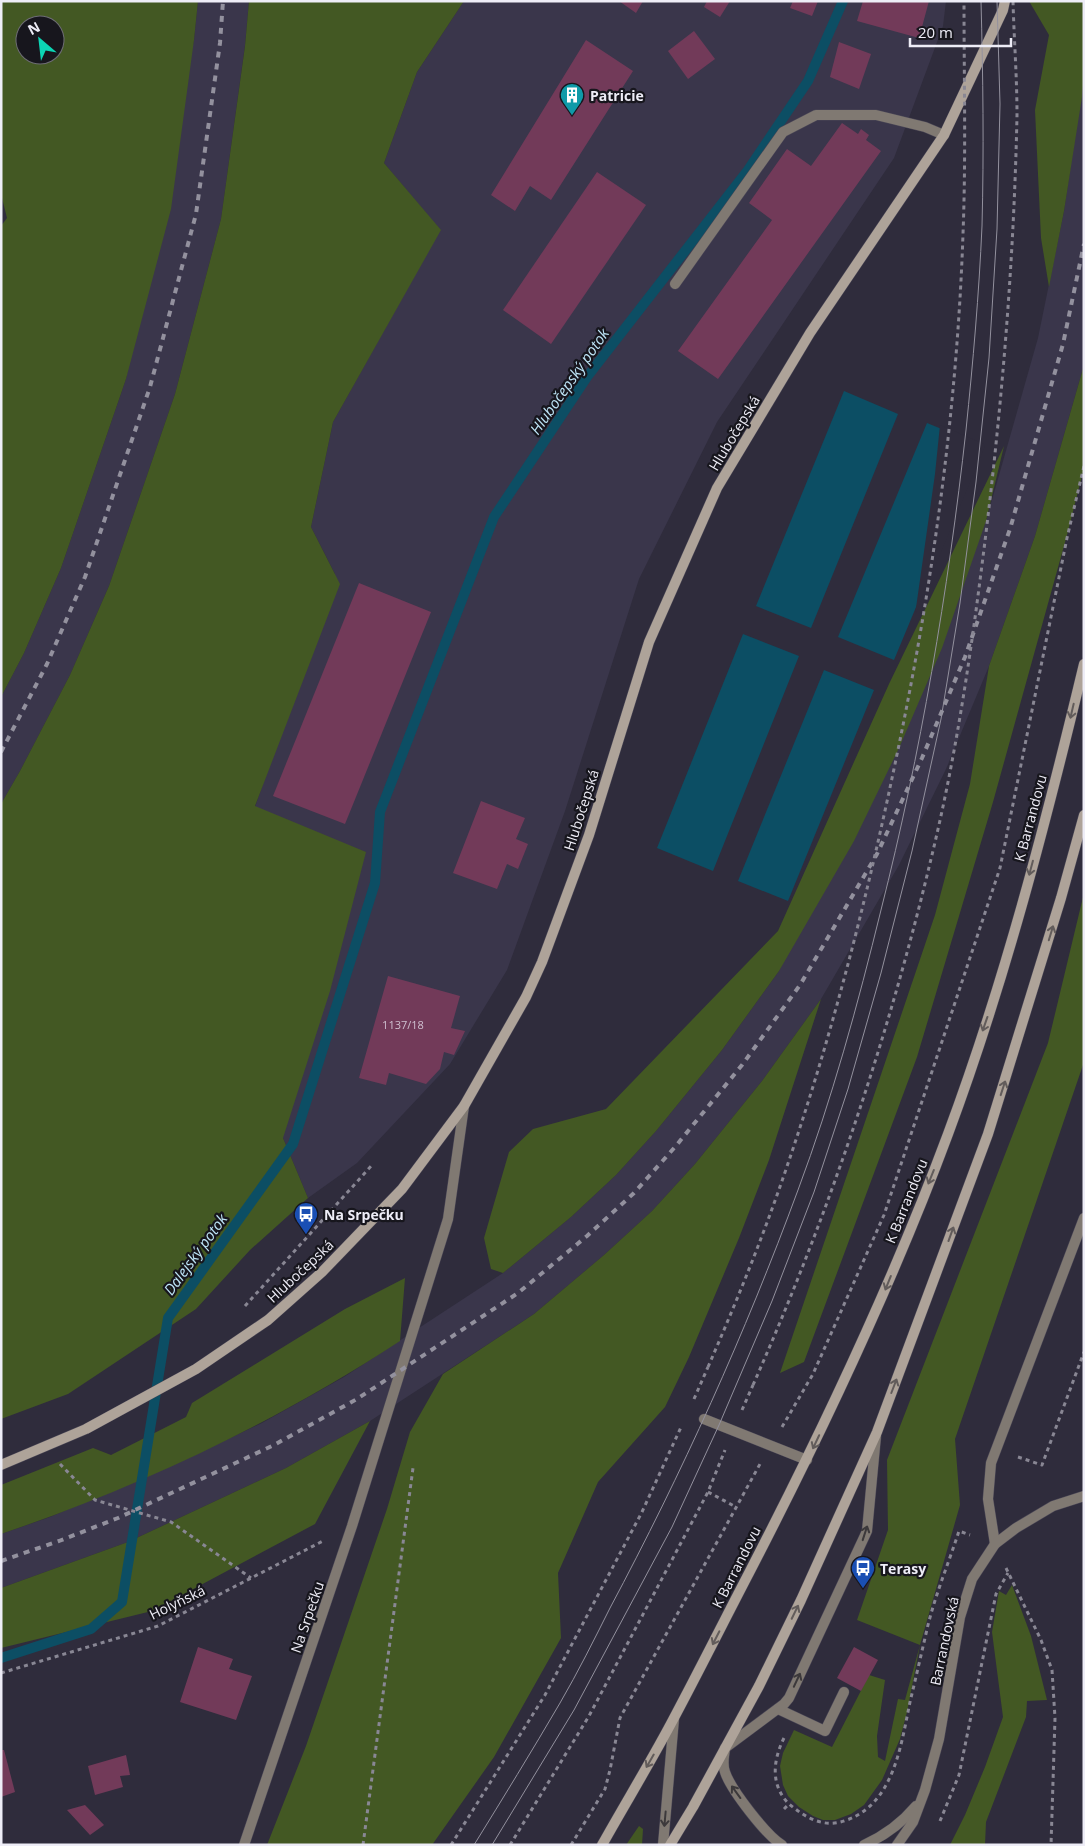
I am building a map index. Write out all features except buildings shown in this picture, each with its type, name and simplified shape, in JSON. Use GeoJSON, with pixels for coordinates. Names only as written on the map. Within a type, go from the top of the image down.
{"type":"FeatureCollection","features":[{"type":"Feature","properties":{"kind":"main road","name":"Hlubočepská"},"geometry":{"type":"LineString","coordinates":[[1,1465],[86,1430],[196,1369],[268,1320],[322,1272],[402,1189],[464,1106],[526,997],[542,962],[589,835],[648,642],[717,488],[810,333],[944,135],[980,61],[1003,10],[1005,1]]}},
{"type":"Feature","properties":{"kind":"main road","name":"K Barrandovu"},"geometry":{"type":"LineString","coordinates":[[602,1845],[674,1718],[807,1460],[876,1312],[949,1132],[1000,977],[1059,764],[1084,664]]}},
{"type":"Feature","properties":{"kind":"main road"},"geometry":{"type":"LineString","coordinates":[[670,1845],[759,1686],[801,1600],[877,1432],[988,1134],[1061,898],[1084,815]]}},
{"type":"Feature","properties":{"kind":"street"},"geometry":{"type":"LineString","coordinates":[[676,284],[783,132],[816,115],[876,115],[925,127],[944,135]]}},
{"type":"Feature","properties":{"kind":"street","name":"Na Srpečku"},"geometry":{"type":"LineString","coordinates":[[244,1845],[352,1526],[448,1219],[464,1106]]}},
{"type":"Feature","properties":{"kind":"street"},"geometry":{"type":"LineString","coordinates":[[996,1544],[988,1499],[991,1463],[1084,1218]]}},
{"type":"Feature","properties":{"kind":"street"},"geometry":{"type":"LineString","coordinates":[[704,1420],[807,1460]]}},
{"type":"Feature","properties":{"kind":"street"},"geometry":{"type":"LineString","coordinates":[[782,1845],[764,1830],[729,1782],[723,1762],[725,1748],[778,1709],[789,1698],[867,1531],[877,1432]]}},
{"type":"Feature","properties":{"kind":"street","name":"Barrandovská"},"geometry":{"type":"LineString","coordinates":[[897,1845],[913,1822],[925,1790],[939,1740],[960,1617],[972,1579],[996,1544],[1016,1528],[1053,1506],[1084,1496]]}},
{"type":"Feature","properties":{"kind":"street"},"geometry":{"type":"LineString","coordinates":[[778,1709],[825,1731],[844,1692]]}},
{"type":"Feature","properties":{"kind":"street","name":"K Barrandovu"},"geometry":{"type":"LineString","coordinates":[[663,1845],[674,1718]]}},
{"type":"Feature","properties":{"kind":"street","name":"Barrandovská"},"geometry":{"type":"LineString","coordinates":[[864,1845],[878,1838],[906,1818],[916,1806],[925,1790]]}},
{"type":"Feature","properties":{"kind":"path"},"geometry":{"type":"LineString","coordinates":[[692,1405],[741,1290],[783,1178],[815,1078],[849,959],[879,842],[906,716],[927,598],[943,478],[955,354],[963,233],[964,1]]}},
{"type":"Feature","properties":{"kind":"path"},"geometry":{"type":"LineString","coordinates":[[753,1385],[791,1299],[830,1194],[900,978],[932,857],[959,726],[991,497],[1005,360],[1017,112],[1013,1]]}},
{"type":"Feature","properties":{"kind":"path"},"geometry":{"type":"LineString","coordinates":[[571,1845],[605,1788],[620,1718],[736,1507],[813,1374],[884,1215],[1000,868],[1067,538],[1084,466]]}},
{"type":"Feature","properties":{"kind":"path"},"geometry":{"type":"LineString","coordinates":[[238,1312],[373,1164]]}},
{"type":"Feature","properties":{"kind":"path"},"geometry":{"type":"LineString","coordinates":[[1016,1464],[1018,1456],[1042,1465],[1084,1352]]}},
{"type":"Feature","properties":{"kind":"path"},"geometry":{"type":"LineString","coordinates":[[452,1845],[545,1695],[642,1512],[683,1423]]}},
{"type":"Feature","properties":{"kind":"path"},"geometry":{"type":"LineString","coordinates":[[44,1448],[95,1500],[171,1522],[251,1578]]}},
{"type":"Feature","properties":{"kind":"path"},"geometry":{"type":"LineString","coordinates":[[363,1845],[413,1468]]}},
{"type":"Feature","properties":{"kind":"path"},"geometry":{"type":"LineString","coordinates":[[510,1845],[589,1716],[708,1492],[736,1507]]}},
{"type":"Feature","properties":{"kind":"path","name":"Holyňská"},"geometry":{"type":"LineString","coordinates":[[1,1673],[158,1626],[352,1526]]}},
{"type":"Feature","properties":{"kind":"path"},"geometry":{"type":"LineString","coordinates":[[794,1717],[779,1748],[775,1765],[777,1784],[784,1798],[809,1819],[826,1824],[841,1823],[864,1812],[882,1793],[897,1759],[929,1622],[959,1531],[996,1544]]}},
{"type":"Feature","properties":{"kind":"path"},"geometry":{"type":"LineString","coordinates":[[938,1826],[959,1775],[996,1594],[1008,1572],[1041,1640],[1052,1670],[1055,1718],[1051,1845]]}},
{"type":"Feature","properties":{"kind":"path"},"geometry":{"type":"LineString","coordinates":[[784,1809],[789,1804]]}},
{"type":"Feature","properties":{"kind":"shaded area"},"geometry":{"type":"Polygon","coordinates":[[[198,1],[249,1],[245,45],[221,219],[175,394],[109,586],[70,675],[1,804],[1,697],[24,653],[61,568],[126,379],[194,40],[198,1]]]}},
{"type":"Feature","properties":{"kind":"shaded area"},"geometry":{"type":"Polygon","coordinates":[[[464,1],[946,1],[943,26],[894,158],[717,422],[639,579],[565,811],[507,970],[450,1064],[357,1163],[308,1198],[283,1138],[255,807],[335,574],[311,527],[333,422],[440,230],[384,163],[417,72],[464,1]]]}},
{"type":"Feature","properties":{"kind":"shaded area"},"geometry":{"type":"Polygon","coordinates":[[[1084,75],[1084,365],[1035,536],[989,666],[946,769],[899,865],[821,999],[762,1081],[695,1164],[652,1211],[604,1255],[534,1314],[370,1421],[286,1468],[128,1542],[1,1588],[1,1534],[50,1517],[175,1464],[262,1423],[344,1377],[503,1273],[571,1217],[616,1175],[656,1131],[722,1050],[779,971],[986,521],[1038,338],[1064,211],[1084,75]]]}},
{"type":"Feature","properties":{"kind":"green space"},"geometry":{"type":"Polygon","coordinates":[[[1,1],[198,1],[171,209],[126,379],[61,568],[24,653],[1,697],[1,226],[7,218],[1,194],[1,1]]]}},
{"type":"Feature","properties":{"kind":"green space"},"geometry":{"type":"Polygon","coordinates":[[[249,1],[464,1],[417,72],[384,163],[441,230],[333,422],[311,527],[340,584],[255,806],[366,852],[330,991],[283,1138],[308,1198],[250,1250],[196,1309],[68,1394],[1,1419],[1,804],[70,675],[109,586],[175,394],[221,219],[245,46],[249,1]]]}},
{"type":"Feature","properties":{"kind":"green space"},"geometry":{"type":"Polygon","coordinates":[[[1029,1],[1084,1],[1084,75],[1082,97],[1064,211],[1049,287],[1041,238],[1035,110],[1049,35],[1029,1]]]}},
{"type":"Feature","properties":{"kind":"green space"},"geometry":{"type":"Polygon","coordinates":[[[1084,365],[1084,468],[993,802],[917,1057],[804,1362],[780,1373],[935,915],[970,784],[989,666],[1035,536],[1084,365]]]}},
{"type":"Feature","properties":{"kind":"green space"},"geometry":{"type":"Polygon","coordinates":[[[1004,446],[986,521],[942,648],[899,748],[854,841],[779,971],[722,1050],[656,1131],[616,1175],[571,1217],[503,1273],[491,1269],[484,1238],[509,1152],[533,1129],[606,1109],[778,931],[889,684],[1004,446]]]}},
{"type":"Feature","properties":{"kind":"green space"},"geometry":{"type":"Polygon","coordinates":[[[1084,893],[1084,1062],[955,1439],[960,1505],[920,1645],[857,1620],[888,1530],[887,1460],[1048,1043],[1084,893]]]}},
{"type":"Feature","properties":{"kind":"green space"},"geometry":{"type":"Polygon","coordinates":[[[821,999],[769,1160],[739,1238],[689,1357],[665,1407],[598,1482],[558,1573],[561,1638],[494,1757],[432,1845],[267,1845],[306,1746],[387,1509],[410,1432],[443,1374],[534,1314],[604,1255],[652,1211],[695,1164],[762,1081],[821,999]]]}},
{"type":"Feature","properties":{"kind":"green space"},"geometry":{"type":"Polygon","coordinates":[[[405,1278],[400,1341],[353,1371],[305,1399],[207,1450],[105,1495],[1,1534],[1,1485],[93,1448],[111,1455],[186,1417],[192,1403],[345,1309],[405,1278]]]}},
{"type":"Feature","properties":{"kind":"green space"},"geometry":{"type":"Polygon","coordinates":[[[370,1421],[315,1524],[152,1611],[1,1648],[1,1588],[128,1542],[286,1468],[370,1421]]]}},
{"type":"Feature","properties":{"kind":"green space"},"geometry":{"type":"Polygon","coordinates":[[[1012,1585],[1031,1636],[1047,1700],[1027,1701],[1026,1717],[986,1822],[985,1845],[950,1845],[985,1767],[1003,1717],[992,1632],[999,1591],[1006,1595],[1012,1585]]]}},
{"type":"Feature","properties":{"kind":"green space"},"geometry":{"type":"Polygon","coordinates":[[[920,1645],[900,1739],[882,1780],[864,1805],[851,1814],[835,1820],[823,1820],[799,1807],[788,1796],[783,1785],[780,1766],[783,1753],[794,1730],[832,1747],[869,1675],[885,1680],[877,1736],[878,1757],[885,1761],[898,1699],[905,1700],[920,1645]]]}},
{"type":"Feature","properties":{"kind":"green space"},"geometry":{"type":"Polygon","coordinates":[[[639,1826],[643,1829],[642,1845],[626,1845],[639,1826]]]}},
{"type":"Feature","properties":{"kind":"water"},"geometry":{"type":"Polygon","coordinates":[[[844,391],[898,414],[811,628],[756,606],[844,391]]]}},
{"type":"Feature","properties":{"kind":"water"},"geometry":{"type":"Polygon","coordinates":[[[927,423],[983,446],[894,660],[838,637],[927,423]]]}},
{"type":"Feature","properties":{"kind":"water"},"geometry":{"type":"Polygon","coordinates":[[[743,634],[799,656],[713,871],[657,848],[743,634]]]}},
{"type":"Feature","properties":{"kind":"water"},"geometry":{"type":"Polygon","coordinates":[[[824,670],[874,690],[788,901],[738,881],[824,670]]]}},
{"type":"Feature","properties":{"kind":"pier"},"geometry":{"type":"Polygon","coordinates":[[[940,425],[985,446],[915,615],[935,474],[940,425]]]}},
{"type":"Feature","properties":{"kind":"waterway","name":"Dalejský potok"},"geometry":{"type":"LineString","coordinates":[[1,1658],[91,1629],[122,1602],[168,1318],[293,1144],[375,883],[380,812],[494,517],[587,377],[748,170],[808,81],[843,1]]}},
{"type":"Feature","properties":{"kind":"tram line"},"geometry":{"type":"LineString","coordinates":[[474,1845],[580,1668],[637,1557],[711,1402],[778,1244],[822,1121],[854,1016],[909,791],[932,672],[959,491],[973,354],[982,226],[981,1]]}},
{"type":"Feature","properties":{"kind":"tram line"},"geometry":{"type":"LineString","coordinates":[[492,1845],[574,1710],[672,1527],[719,1425],[772,1301],[814,1192],[848,1089],[881,973],[912,851],[941,719],[960,603],[976,482],[989,358],[997,229],[1000,104],[997,1]]}},
{"type":"Feature","properties":{"kind":"railway"},"geometry":{"type":"LineString","coordinates":[[1,752],[47,664],[85,577],[150,387],[196,214],[220,43],[223,1]]}},
{"type":"Feature","properties":{"kind":"railway"},"geometry":{"type":"LineString","coordinates":[[1,1561],[118,1518],[274,1445],[357,1399],[518,1293],[587,1236],[634,1193],[675,1147],[742,1065],[800,985],[877,854],[922,758],[965,657],[1010,529],[1063,344],[1084,244]]}},
{"type":"Feature","properties":{"kind":"place","name":"Patricie"},"geometry":{"type":"Point","coordinates":[572,116]}},
{"type":"Feature","properties":{"kind":"place","name":"Na Srpečku"},"geometry":{"type":"Point","coordinates":[306,1235]}},
{"type":"Feature","properties":{"kind":"place","name":"Terasy"},"geometry":{"type":"Point","coordinates":[863,1589]}},
{"type":"Feature","properties":{"kind":"water label","name":"Hlubočepský potok"},"geometry":{"type":"Point","coordinates":[569,381]}}]}
